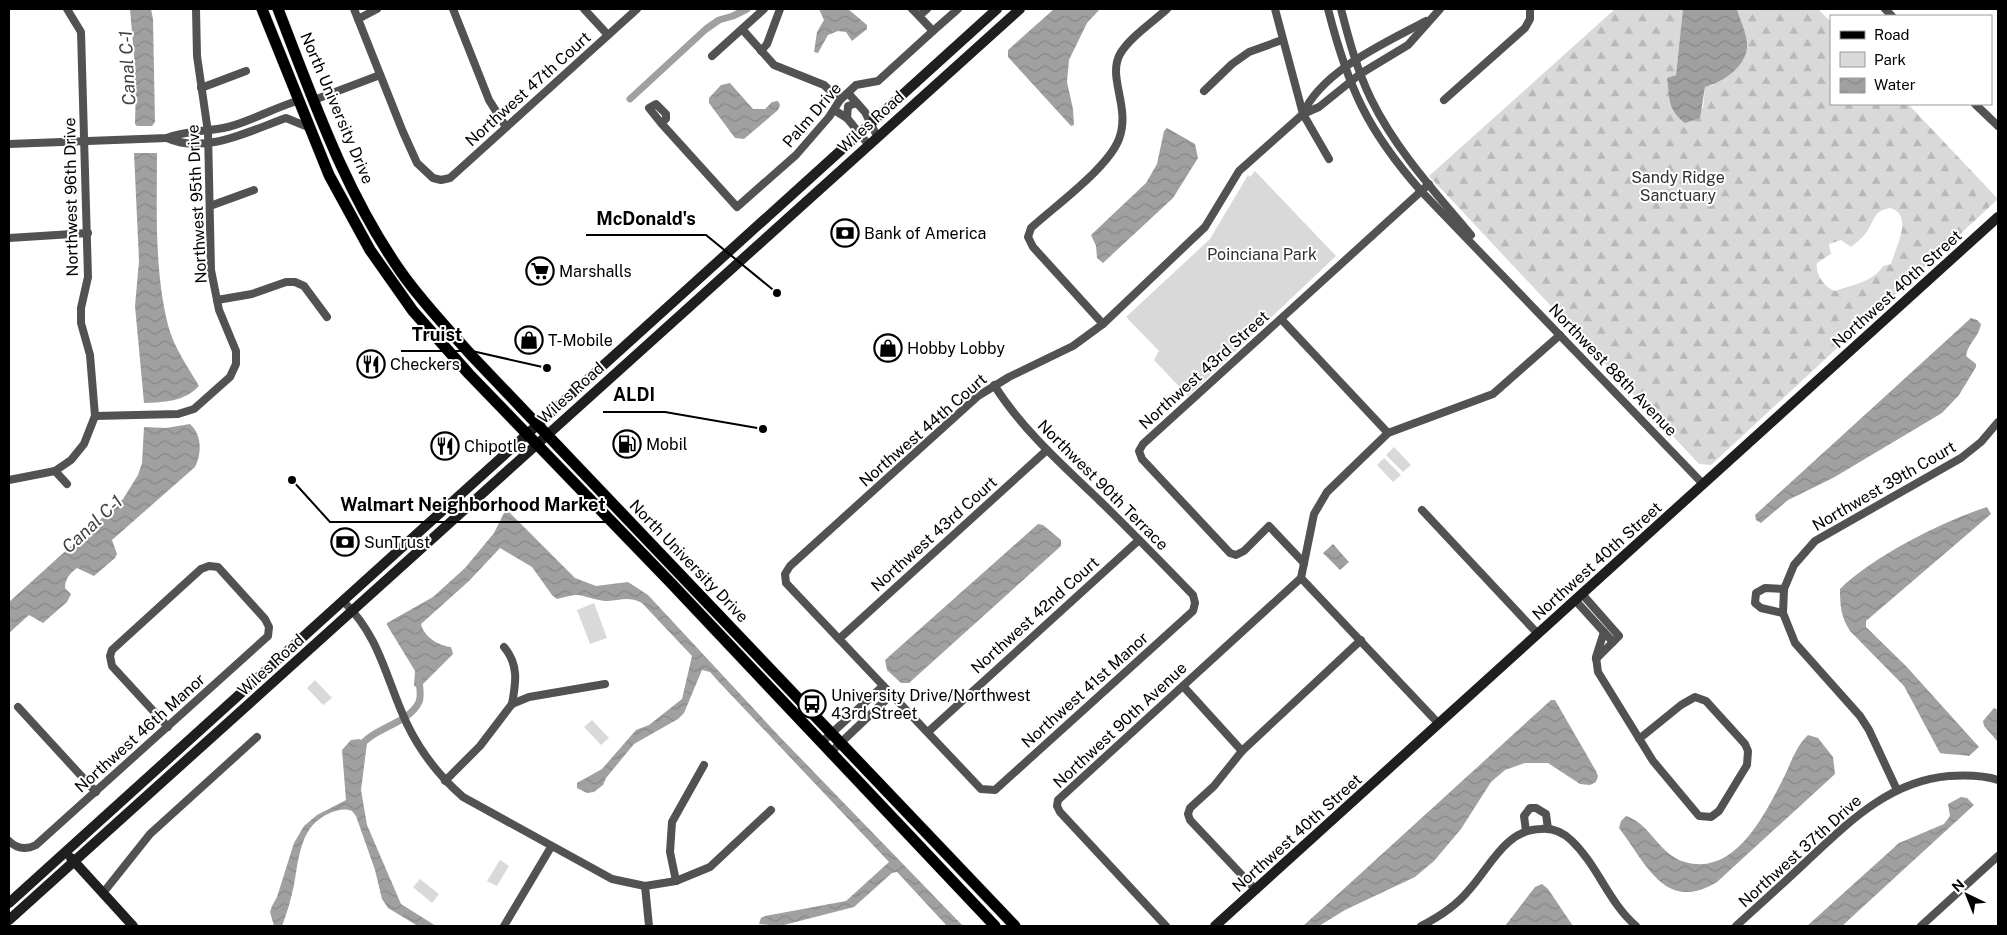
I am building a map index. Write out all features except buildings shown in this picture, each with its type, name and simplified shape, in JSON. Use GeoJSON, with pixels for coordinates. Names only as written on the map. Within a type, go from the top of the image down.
{"type":"FeatureCollection","features":[{"type":"Feature","properties":{"kind":"main road","name":"North University Drive"},"geometry":{"type":"LineString","coordinates":[[262,9],[308,127],[351,219],[391,281],[446,350],[670,582],[995,926]]}},
{"type":"Feature","properties":{"kind":"main road","name":"North University Drive"},"geometry":{"type":"LineString","coordinates":[[278,9],[342,169],[367,216],[401,271],[472,356],[1015,926]]}},
{"type":"Feature","properties":{"kind":"main road","name":"Wiles Road"},"geometry":{"type":"LineString","coordinates":[[9,903],[344,602],[997,9]]}},
{"type":"Feature","properties":{"kind":"main road","name":"Wiles Road"},"geometry":{"type":"LineString","coordinates":[[9,920],[1020,9]]}},
{"type":"Feature","properties":{"kind":"main road"},"geometry":{"type":"LineString","coordinates":[[284,64],[291,70],[300,92],[314,100]]}},
{"type":"Feature","properties":{"kind":"main road"},"geometry":{"type":"LineString","coordinates":[[297,101],[309,109],[318,123],[325,129]]}},
{"type":"Feature","properties":{"kind":"main road","name":"Northwest 40th Street"},"geometry":{"type":"LineString","coordinates":[[1215,926],[1998,218]]}},
{"type":"Feature","properties":{"kind":"main road"},"geometry":{"type":"LineString","coordinates":[[670,582],[689,584]]}},
{"type":"Feature","properties":{"kind":"main road"},"geometry":{"type":"LineString","coordinates":[[205,726],[214,736]]}},
{"type":"Feature","properties":{"kind":"main road"},"geometry":{"type":"LineString","coordinates":[[65,852],[133,926]]}},
{"type":"Feature","properties":{"kind":"street","name":"Northwest 96th Drive"},"geometry":{"type":"LineString","coordinates":[[67,9],[80,32],[88,233],[88,277],[80,308],[81,323],[90,355],[96,416]]}},
{"type":"Feature","properties":{"kind":"street","name":"Northwest 95th Drive"},"geometry":{"type":"LineString","coordinates":[[96,416],[178,414],[194,409],[230,377],[236,364],[236,351],[217,300],[211,270],[208,132],[197,56],[196,9]]}},
{"type":"Feature","properties":{"kind":"street"},"geometry":{"type":"LineString","coordinates":[[314,100],[380,75],[354,9]]}},
{"type":"Feature","properties":{"kind":"street"},"geometry":{"type":"LineString","coordinates":[[358,19],[377,9]]}},
{"type":"Feature","properties":{"kind":"street"},"geometry":{"type":"LineString","coordinates":[[453,9],[489,100],[506,127]]}},
{"type":"Feature","properties":{"kind":"street"},"geometry":{"type":"LineString","coordinates":[[584,9],[608,35]]}},
{"type":"Feature","properties":{"kind":"street","name":"Northwest 47th Court"},"geometry":{"type":"LineString","coordinates":[[380,75],[417,163],[433,178],[440,180],[450,178],[637,9]]}},
{"type":"Feature","properties":{"kind":"street"},"geometry":{"type":"LineString","coordinates":[[712,56],[764,9]]}},
{"type":"Feature","properties":{"kind":"street"},"geometry":{"type":"LineString","coordinates":[[761,51],[767,44],[780,9]]}},
{"type":"Feature","properties":{"kind":"street"},"geometry":{"type":"LineString","coordinates":[[912,9],[933,32]]}},
{"type":"Feature","properties":{"kind":"street"},"geometry":{"type":"LineString","coordinates":[[919,16],[927,9]]}},
{"type":"Feature","properties":{"kind":"street","name":"Palm Drive"},"geometry":{"type":"LineString","coordinates":[[661,123],[737,207],[796,155],[834,110],[840,100],[860,83],[878,81],[958,9]]}},
{"type":"Feature","properties":{"kind":"street"},"geometry":{"type":"LineString","coordinates":[[1103,324],[1033,247],[1028,237],[1031,228],[1107,159],[1118,140],[1124,121],[1117,82],[1117,62],[1126,46],[1167,9]]}},
{"type":"Feature","properties":{"kind":"street"},"geometry":{"type":"LineString","coordinates":[[1275,9],[1303,114],[1329,160]]}},
{"type":"Feature","properties":{"kind":"street","name":"Northwest 88th Avenue"},"geometry":{"type":"LineString","coordinates":[[1328,9],[1349,82],[1364,113],[1381,141],[1421,191],[1504,275],[1703,484]]}},
{"type":"Feature","properties":{"kind":"street","name":"Northwest 88th Avenue"},"geometry":{"type":"LineString","coordinates":[[1341,9],[1360,74],[1383,122],[1429,184],[1504,275]]}},
{"type":"Feature","properties":{"kind":"street","name":"Northwest 44th Court"},"geometry":{"type":"LineString","coordinates":[[839,639],[786,583],[785,574],[790,566],[978,396],[994,385],[1064,350],[1103,324],[1205,227],[1239,171],[1303,114],[1319,107],[1360,74],[1408,45],[1440,9]]}},
{"type":"Feature","properties":{"kind":"street"},"geometry":{"type":"LineString","coordinates":[[1444,100],[1524,28],[1530,19],[1530,9]]}},
{"type":"Feature","properties":{"kind":"street","name":"Northwest 44th Court"},"geometry":{"type":"LineString","coordinates":[[1303,114],[1309,100],[1345,69],[1430,19]]}},
{"type":"Feature","properties":{"kind":"street"},"geometry":{"type":"LineString","coordinates":[[742,29],[774,65],[824,85],[840,100]]}},
{"type":"Feature","properties":{"kind":"street"},"geometry":{"type":"LineString","coordinates":[[1204,91],[1249,52],[1282,40]]}},
{"type":"Feature","properties":{"kind":"street"},"geometry":{"type":"LineString","coordinates":[[201,88],[246,71]]}},
{"type":"Feature","properties":{"kind":"street"},"geometry":{"type":"LineString","coordinates":[[848,93],[858,103],[877,136]]}},
{"type":"Feature","properties":{"kind":"street"},"geometry":{"type":"LineString","coordinates":[[9,144],[167,138],[178,133],[208,132],[230,126],[297,101]]}},
{"type":"Feature","properties":{"kind":"street"},"geometry":{"type":"LineString","coordinates":[[847,118],[848,106],[858,103]]}},
{"type":"Feature","properties":{"kind":"street"},"geometry":{"type":"LineString","coordinates":[[1976,105],[1998,126]]}},
{"type":"Feature","properties":{"kind":"street"},"geometry":{"type":"LineString","coordinates":[[834,110],[847,118],[868,144]]}},
{"type":"Feature","properties":{"kind":"street"},"geometry":{"type":"LineString","coordinates":[[167,138],[179,144],[208,144],[286,118],[308,127]]}},
{"type":"Feature","properties":{"kind":"street","name":"Northwest 43rd Street"},"geometry":{"type":"LineString","coordinates":[[1304,563],[1269,526],[1244,551],[1236,555],[1230,553],[1142,459],[1139,451],[1143,444],[1429,184]]}},
{"type":"Feature","properties":{"kind":"street"},"geometry":{"type":"LineString","coordinates":[[210,206],[254,190]]}},
{"type":"Feature","properties":{"kind":"street"},"geometry":{"type":"LineString","coordinates":[[9,238],[88,233]]}},
{"type":"Feature","properties":{"kind":"street"},"geometry":{"type":"LineString","coordinates":[[217,300],[252,294],[286,282],[295,282],[304,286],[327,317]]}},
{"type":"Feature","properties":{"kind":"street"},"geometry":{"type":"LineString","coordinates":[[1281,319],[1388,433]]}},
{"type":"Feature","properties":{"kind":"street"},"geometry":{"type":"LineString","coordinates":[[1439,724],[1301,578],[1314,514],[1327,492],[1388,433],[1403,425],[1493,394],[1560,335]]}},
{"type":"Feature","properties":{"kind":"street","name":"Northwest 90th Terrace"},"geometry":{"type":"LineString","coordinates":[[994,385],[1010,410],[1047,450],[1192,595],[1195,603]]}},
{"type":"Feature","properties":{"kind":"street"},"geometry":{"type":"LineString","coordinates":[[9,480],[55,471],[71,460],[84,444],[96,416]]}},
{"type":"Feature","properties":{"kind":"street","name":"Northwest 39th Court"},"geometry":{"type":"LineString","coordinates":[[1783,613],[1784,589],[1788,577],[1800,555],[1815,541],[1961,458],[1981,442],[1998,422]]}},
{"type":"Feature","properties":{"kind":"street","name":"Northwest 43rd Court"},"geometry":{"type":"LineString","coordinates":[[839,639],[1047,450]]}},
{"type":"Feature","properties":{"kind":"street"},"geometry":{"type":"LineString","coordinates":[[55,471],[67,484]]}},
{"type":"Feature","properties":{"kind":"street"},"geometry":{"type":"LineString","coordinates":[[1422,510],[1538,634]]}},
{"type":"Feature","properties":{"kind":"street","name":"Northwest 42nd Court"},"geometry":{"type":"LineString","coordinates":[[928,732],[1139,540]]}},
{"type":"Feature","properties":{"kind":"street","name":"Northwest 46th Manor"},"geometry":{"type":"LineString","coordinates":[[9,841],[20,848],[29,848],[36,845],[96,792],[168,727],[268,636],[269,627],[265,619],[218,567],[209,566],[201,569],[112,650],[110,656],[112,666],[168,727]]}},
{"type":"Feature","properties":{"kind":"street","name":"Northwest 90th Avenue"},"geometry":{"type":"LineString","coordinates":[[1166,926],[1060,812],[1058,800],[1301,578]]}},
{"type":"Feature","properties":{"kind":"street"},"geometry":{"type":"LineString","coordinates":[[1784,589],[1765,588],[1756,593],[1755,603],[1761,608],[1783,613],[1789,632],[1801,652],[1849,703],[1864,723],[1897,790]]}},
{"type":"Feature","properties":{"kind":"street"},"geometry":{"type":"LineString","coordinates":[[1578,597],[1613,642]]}},
{"type":"Feature","properties":{"kind":"street"},"geometry":{"type":"LineString","coordinates":[[1578,597],[1619,636],[1596,659]]}},
{"type":"Feature","properties":{"kind":"street"},"geometry":{"type":"LineString","coordinates":[[344,602],[354,611],[368,631],[389,673],[407,723],[418,744],[445,781],[463,797],[612,879],[645,886],[676,881],[710,867],[771,810]]}},
{"type":"Feature","properties":{"kind":"street","name":"Northwest 41st Manor"},"geometry":{"type":"LineString","coordinates":[[928,732],[981,789],[995,790],[1193,611],[1195,603]]}},
{"type":"Feature","properties":{"kind":"street"},"geometry":{"type":"LineString","coordinates":[[1604,632],[1596,659],[1598,672],[1639,739],[1653,761],[1699,816],[1711,818],[1719,810],[1747,766],[1748,751],[1745,744],[1706,701],[1695,697],[1680,705],[1639,739]]}},
{"type":"Feature","properties":{"kind":"street"},"geometry":{"type":"LineString","coordinates":[[839,639],[928,732]]}},
{"type":"Feature","properties":{"kind":"street"},"geometry":{"type":"LineString","coordinates":[[1256,890],[1190,820],[1188,814],[1190,808],[1214,786],[1242,751],[1360,640]]}},
{"type":"Feature","properties":{"kind":"street"},"geometry":{"type":"LineString","coordinates":[[445,781],[480,746],[512,704],[517,678],[511,656],[504,647]]}},
{"type":"Feature","properties":{"kind":"street"},"geometry":{"type":"LineString","coordinates":[[512,704],[529,697],[605,684]]}},
{"type":"Feature","properties":{"kind":"street"},"geometry":{"type":"LineString","coordinates":[[821,743],[883,686]]}},
{"type":"Feature","properties":{"kind":"street"},"geometry":{"type":"LineString","coordinates":[[1183,686],[1242,751]]}},
{"type":"Feature","properties":{"kind":"street"},"geometry":{"type":"LineString","coordinates":[[830,753],[892,695]]}},
{"type":"Feature","properties":{"kind":"street"},"geometry":{"type":"LineString","coordinates":[[18,707],[96,792]]}},
{"type":"Feature","properties":{"kind":"street"},"geometry":{"type":"LineString","coordinates":[[103,893],[150,834],[257,737]]}},
{"type":"Feature","properties":{"kind":"street"},"geometry":{"type":"LineString","coordinates":[[676,881],[670,852],[672,822],[704,765]]}},
{"type":"Feature","properties":{"kind":"street","name":"Northwest 37th Drive"},"geometry":{"type":"LineString","coordinates":[[1736,926],[1856,816],[1897,790],[1915,783],[1945,776],[1973,776],[1998,780]]}},
{"type":"Feature","properties":{"kind":"street"},"geometry":{"type":"LineString","coordinates":[[1526,831],[1524,816],[1530,808],[1536,808],[1546,814],[1548,829]]}},
{"type":"Feature","properties":{"kind":"street"},"geometry":{"type":"LineString","coordinates":[[1421,926],[1458,902],[1479,879],[1504,846],[1517,835],[1526,831],[1548,829],[1572,840],[1622,910],[1636,926]]}},
{"type":"Feature","properties":{"kind":"street"},"geometry":{"type":"LineString","coordinates":[[504,926],[551,847]]}},
{"type":"Feature","properties":{"kind":"street"},"geometry":{"type":"LineString","coordinates":[[1921,926],[1998,856]]}},
{"type":"Feature","properties":{"kind":"street"},"geometry":{"type":"LineString","coordinates":[[645,886],[649,926]]}},
{"type":"Feature","properties":{"kind":"green space","name":"Sandy Ridge Sanctuary"},"geometry":{"type":"Polygon","coordinates":[[[1615,9],[1683,9],[1676,75],[1667,78],[1703,108],[1705,87],[1713,85],[1747,42],[1737,9],[1818,9],[1830,21],[1830,105],[1909,105],[1998,199],[1711,465],[1699,464],[1429,176],[1615,9]],[[1890,208],[1884,209],[1877,214],[1861,239],[1851,247],[1841,240],[1829,244],[1831,254],[1817,263],[1817,271],[1824,283],[1835,291],[1868,279],[1874,276],[1883,266],[1891,264],[1901,232],[1901,217],[1890,208]]]}},
{"type":"Feature","properties":{"kind":"green space","name":"Poinciana Park"},"geometry":{"type":"Polygon","coordinates":[[[1255,171],[1336,256],[1188,396],[1154,360],[1159,351],[1126,317],[1210,239],[1248,175],[1250,177],[1255,171]]]}},
{"type":"Feature","properties":{"kind":"green space"},"geometry":{"type":"Polygon","coordinates":[[[1394,447],[1411,465],[1403,472],[1386,455],[1394,447]]]}},
{"type":"Feature","properties":{"kind":"green space"},"geometry":{"type":"Polygon","coordinates":[[[1384,458],[1401,475],[1393,482],[1377,465],[1384,458]]]}},
{"type":"Feature","properties":{"kind":"green space"},"geometry":{"type":"Polygon","coordinates":[[[594,603],[607,638],[590,644],[577,610],[594,603]]]}},
{"type":"Feature","properties":{"kind":"green space"},"geometry":{"type":"Polygon","coordinates":[[[315,680],[332,698],[323,705],[307,688],[315,680]]]}},
{"type":"Feature","properties":{"kind":"green space"},"geometry":{"type":"Polygon","coordinates":[[[592,720],[609,738],[601,745],[584,727],[592,720]]]}},
{"type":"Feature","properties":{"kind":"green space"},"geometry":{"type":"Polygon","coordinates":[[[500,860],[509,866],[497,886],[487,881],[500,860]]]}},
{"type":"Feature","properties":{"kind":"green space"},"geometry":{"type":"Polygon","coordinates":[[[420,879],[439,894],[432,903],[413,887],[420,879]]]}},
{"type":"Feature","properties":{"kind":"water"},"geometry":{"type":"Polygon","coordinates":[[[130,9],[151,9],[153,19],[155,122],[152,126],[137,126],[135,124],[136,80],[128,78],[126,74],[135,68],[130,9]]]}},
{"type":"Feature","properties":{"kind":"water"},"geometry":{"type":"Polygon","coordinates":[[[819,9],[848,9],[867,25],[867,29],[852,41],[846,32],[838,31],[828,35],[818,53],[814,52],[817,32],[824,20],[819,9]]]}},
{"type":"Feature","properties":{"kind":"water"},"geometry":{"type":"Polygon","coordinates":[[[1054,9],[1100,9],[1087,23],[1069,60],[1067,82],[1073,109],[1074,125],[1071,126],[1008,57],[1008,50],[1054,9]]]}},
{"type":"Feature","properties":{"kind":"water"},"geometry":{"type":"Polygon","coordinates":[[[1683,9],[1737,9],[1747,43],[1747,51],[1744,58],[1734,71],[1727,77],[1705,87],[1700,118],[1685,123],[1675,113],[1670,103],[1667,78],[1676,75],[1683,9]]]}},
{"type":"Feature","properties":{"kind":"water"},"geometry":{"type":"Polygon","coordinates":[[[730,83],[753,109],[765,109],[772,102],[778,101],[780,105],[778,110],[744,139],[735,138],[709,103],[709,98],[721,85],[730,83]]]}},
{"type":"Feature","properties":{"kind":"water"},"geometry":{"type":"Polygon","coordinates":[[[1167,128],[1195,144],[1198,158],[1173,198],[1103,263],[1097,258],[1096,246],[1091,235],[1146,183],[1157,164],[1164,131],[1167,128]]]}},
{"type":"Feature","properties":{"kind":"water"},"geometry":{"type":"Polygon","coordinates":[[[134,153],[157,153],[157,239],[160,282],[173,341],[199,386],[180,398],[144,403],[135,306],[139,261],[134,153]]]}},
{"type":"Feature","properties":{"kind":"water"},"geometry":{"type":"Polygon","coordinates":[[[1971,318],[1981,324],[1966,356],[1976,364],[1976,367],[1959,395],[1942,413],[1833,478],[1788,500],[1761,523],[1756,520],[1755,515],[1971,318]]]}},
{"type":"Feature","properties":{"kind":"water"},"geometry":{"type":"Polygon","coordinates":[[[190,424],[197,433],[200,444],[199,456],[195,467],[112,540],[117,554],[115,558],[94,576],[77,568],[72,572],[65,585],[65,588],[71,594],[67,602],[43,623],[29,615],[9,633],[9,602],[123,499],[138,475],[142,463],[144,427],[166,428],[190,424]]]}},
{"type":"Feature","properties":{"kind":"water"},"geometry":{"type":"Polygon","coordinates":[[[1987,507],[1991,514],[1866,621],[1866,627],[1906,666],[1979,747],[1969,756],[1940,753],[1904,686],[1850,631],[1842,611],[1840,589],[1870,565],[1909,541],[1950,521],[1987,507]]]}},
{"type":"Feature","properties":{"kind":"water"},"geometry":{"type":"Polygon","coordinates":[[[506,509],[575,578],[596,586],[628,582],[648,595],[779,736],[963,926],[947,926],[897,872],[892,873],[854,907],[780,926],[759,924],[761,918],[765,916],[846,901],[889,862],[710,672],[702,670],[684,713],[678,719],[634,744],[606,778],[603,785],[594,792],[587,793],[577,788],[577,783],[602,769],[636,730],[649,725],[682,699],[692,656],[642,603],[636,600],[605,601],[579,595],[557,599],[532,567],[500,548],[469,581],[421,624],[429,637],[437,643],[451,647],[453,654],[419,688],[414,686],[415,671],[387,623],[433,597],[465,568],[494,533],[506,509]]]}},
{"type":"Feature","properties":{"kind":"water"},"geometry":{"type":"Polygon","coordinates":[[[1038,524],[1043,525],[1061,540],[1061,546],[909,683],[901,683],[887,670],[885,660],[1038,524]]]}},
{"type":"Feature","properties":{"kind":"water"},"geometry":{"type":"Polygon","coordinates":[[[1333,544],[1349,562],[1340,570],[1323,553],[1333,544]]]}},
{"type":"Feature","properties":{"kind":"water"},"geometry":{"type":"Polygon","coordinates":[[[1551,700],[1555,700],[1596,771],[1598,776],[1596,782],[1590,785],[1580,784],[1548,763],[1525,763],[1505,770],[1491,782],[1461,829],[1434,861],[1415,877],[1345,910],[1319,926],[1303,926],[1551,700]]]}},
{"type":"Feature","properties":{"kind":"water"},"geometry":{"type":"Polygon","coordinates":[[[1994,708],[1998,710],[1998,742],[1984,726],[1983,721],[1994,708]]]}},
{"type":"Feature","properties":{"kind":"water"},"geometry":{"type":"Polygon","coordinates":[[[1808,735],[1818,738],[1833,757],[1835,774],[1717,882],[1699,890],[1684,892],[1670,888],[1648,869],[1619,828],[1621,821],[1626,816],[1635,820],[1668,853],[1676,858],[1685,862],[1703,864],[1719,860],[1734,851],[1758,823],[1769,806],[1797,749],[1808,735]]]}},
{"type":"Feature","properties":{"kind":"water"},"geometry":{"type":"Polygon","coordinates":[[[359,739],[367,743],[361,790],[367,825],[401,904],[436,926],[418,926],[388,908],[382,899],[375,870],[356,816],[349,810],[338,810],[320,818],[307,834],[300,854],[293,890],[284,921],[282,926],[274,926],[270,912],[277,897],[294,843],[304,826],[317,815],[346,800],[342,750],[351,740],[359,739]]]}},
{"type":"Feature","properties":{"kind":"water"},"geometry":{"type":"Polygon","coordinates":[[[1961,797],[1967,798],[1974,805],[1842,926],[1807,926],[1899,843],[1944,824],[1950,816],[1948,804],[1961,797]]]}},
{"type":"Feature","properties":{"kind":"water"},"geometry":{"type":"Polygon","coordinates":[[[1542,884],[1548,889],[1573,926],[1505,926],[1535,887],[1542,884]]]}},
{"type":"Feature","properties":{"kind":"waterway"},"geometry":{"type":"LineString","coordinates":[[630,99],[706,29],[719,20],[747,9]]}},
{"type":"Feature","properties":{"kind":"waterway"},"geometry":{"type":"LineString","coordinates":[[358,749],[372,736],[414,710],[420,699],[419,679]]}},
{"type":"Feature","properties":{"kind":"place","name":"Bank of America"},"geometry":{"type":"Point","coordinates":[845,233]}},
{"type":"Feature","properties":{"kind":"place","name":"Marshalls"},"geometry":{"type":"Point","coordinates":[540,271]}},
{"type":"Feature","properties":{"kind":"place","name":"McDonald's"},"geometry":{"type":"Point","coordinates":[777,293]}},
{"type":"Feature","properties":{"kind":"place","name":"T-Mobile"},"geometry":{"type":"Point","coordinates":[529,340]}},
{"type":"Feature","properties":{"kind":"place","name":"Hobby Lobby"},"geometry":{"type":"Point","coordinates":[888,348]}},
{"type":"Feature","properties":{"kind":"place","name":"Checkers"},"geometry":{"type":"Point","coordinates":[371,364]}},
{"type":"Feature","properties":{"kind":"place","name":"Truist"},"geometry":{"type":"Point","coordinates":[547,368]}},
{"type":"Feature","properties":{"kind":"place","name":"ALDI"},"geometry":{"type":"Point","coordinates":[763,429]}},
{"type":"Feature","properties":{"kind":"place","name":"Mobil"},"geometry":{"type":"Point","coordinates":[627,444]}},
{"type":"Feature","properties":{"kind":"place","name":"Chipotle"},"geometry":{"type":"Point","coordinates":[445,446]}},
{"type":"Feature","properties":{"kind":"place","name":"Walmart Neighborhood Market"},"geometry":{"type":"Point","coordinates":[292,480]}},
{"type":"Feature","properties":{"kind":"place","name":"SunTrust"},"geometry":{"type":"Point","coordinates":[345,542]}},
{"type":"Feature","properties":{"kind":"place","name":"University Drive/Northwest 43rd Street"},"geometry":{"type":"Point","coordinates":[812,704]}},
{"type":"Feature","properties":{"kind":"water label","name":"Canal C-1"},"geometry":{"type":"Point","coordinates":[127,68]}},
{"type":"Feature","properties":{"kind":"water label","name":"Canal C-1"},"geometry":{"type":"Point","coordinates":[92,524]}}]}
